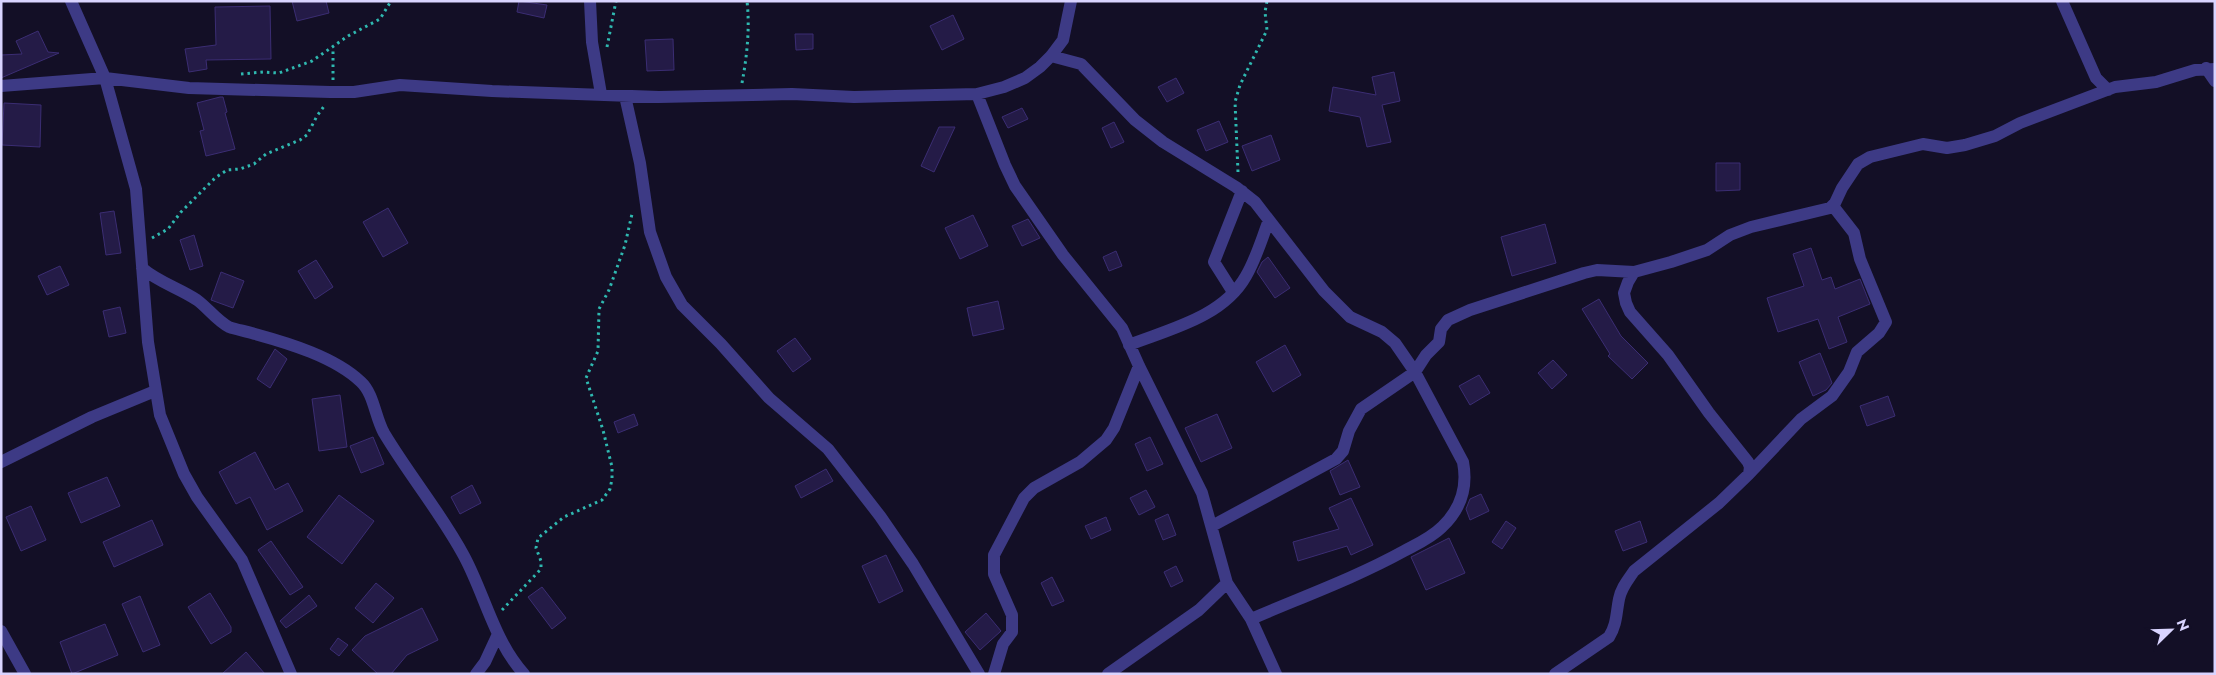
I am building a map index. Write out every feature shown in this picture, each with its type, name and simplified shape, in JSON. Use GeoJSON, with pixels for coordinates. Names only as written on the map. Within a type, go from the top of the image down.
{"type":"FeatureCollection","features":[{"type":"Feature","properties":{"kind":"street"},"geometry":{"type":"LineString","coordinates":[[71,1],[105,78],[136,189],[148,342],[160,415],[184,474],[197,497],[242,560],[291,674]]}},
{"type":"Feature","properties":{"kind":"street"},"geometry":{"type":"LineString","coordinates":[[590,1],[592,42],[601,94]]}},
{"type":"Feature","properties":{"kind":"street"},"geometry":{"type":"LineString","coordinates":[[1,86],[105,78],[189,88],[330,92],[354,92],[400,85],[492,91],[625,96],[792,94],[854,97],[978,94],[1004,87],[1025,78],[1051,56],[1065,33],[1071,1]]}},
{"type":"Feature","properties":{"kind":"street"},"geometry":{"type":"LineString","coordinates":[[2062,1],[2096,78],[2108,90]]}},
{"type":"Feature","properties":{"kind":"street"},"geometry":{"type":"LineString","coordinates":[[1051,56],[1066,58],[1082,64],[1135,120],[1163,142],[1239,189],[1255,202],[1324,291],[1350,317],[1390,337],[1415,372],[1463,462],[1466,474],[1464,492],[1457,508],[1443,527],[1430,537],[1377,566],[1251,619]]}},
{"type":"Feature","properties":{"kind":"street"},"geometry":{"type":"LineString","coordinates":[[1212,526],[1336,459],[1343,451],[1349,431],[1362,410],[1415,372],[1426,355],[1438,342],[1443,324],[1459,314],[1584,273],[1597,270],[1634,272],[1671,262],[1700,252],[1730,235],[1750,227],[1833,206],[1858,164],[1870,157],[1923,144],[1947,148],[1965,146],[1995,136],[2020,123],[2108,90],[2156,82],[2178,74],[2211,68],[2215,81]]}},
{"type":"Feature","properties":{"kind":"street"},"geometry":{"type":"LineString","coordinates":[[978,94],[1015,186],[1063,254],[1119,322],[1202,493],[1227,583],[1251,619],[1276,674]]}},
{"type":"Feature","properties":{"kind":"street"},"geometry":{"type":"LineString","coordinates":[[625,96],[640,164],[650,232],[666,277],[682,305],[722,344],[770,398],[828,450],[880,516],[913,564],[979,674]]}},
{"type":"Feature","properties":{"kind":"street"},"geometry":{"type":"LineString","coordinates":[[1233,292],[1214,262],[1239,189]]}},
{"type":"Feature","properties":{"kind":"street"},"geometry":{"type":"LineString","coordinates":[[1555,674],[1609,637],[1614,629],[1621,592],[1634,571],[1719,503],[1801,419],[1832,396],[1849,372],[1857,352],[1879,333],[1886,322],[1860,258],[1854,233],[1833,206]]}},
{"type":"Feature","properties":{"kind":"street"},"geometry":{"type":"LineString","coordinates":[[1129,345],[1199,318],[1233,292],[1246,277],[1269,220]]}},
{"type":"Feature","properties":{"kind":"street"},"geometry":{"type":"LineString","coordinates":[[142,268],[152,277],[181,290],[198,301],[229,327],[302,349],[338,366],[360,380],[370,394],[384,432],[457,544],[482,592],[498,634],[514,662],[524,674]]}},
{"type":"Feature","properties":{"kind":"street"},"geometry":{"type":"LineString","coordinates":[[1634,272],[1624,293],[1630,312],[1668,355],[1709,413],[1748,462],[1749,474]]}},
{"type":"Feature","properties":{"kind":"street"},"geometry":{"type":"LineString","coordinates":[[994,674],[1003,644],[1012,632],[1012,615],[994,574],[994,555],[1024,498],[1034,488],[1080,462],[1106,440],[1114,428],[1139,366]]}},
{"type":"Feature","properties":{"kind":"street"},"geometry":{"type":"LineString","coordinates":[[1,462],[92,417],[155,391]]}},
{"type":"Feature","properties":{"kind":"street"},"geometry":{"type":"LineString","coordinates":[[1108,674],[1199,610],[1227,583]]}},
{"type":"Feature","properties":{"kind":"street"},"geometry":{"type":"LineString","coordinates":[[1,631],[25,674]]}},
{"type":"Feature","properties":{"kind":"street"},"geometry":{"type":"LineString","coordinates":[[476,674],[485,662],[498,634]]}},
{"type":"Feature","properties":{"kind":"path"},"geometry":{"type":"LineString","coordinates":[[238,75],[263,72],[280,73],[312,61],[318,55],[333,48],[348,36],[380,19],[391,1]]}},
{"type":"Feature","properties":{"kind":"path"},"geometry":{"type":"LineString","coordinates":[[607,51],[616,1]]}},
{"type":"Feature","properties":{"kind":"path"},"geometry":{"type":"LineString","coordinates":[[740,96],[747,54],[749,19],[747,1]]}},
{"type":"Feature","properties":{"kind":"path"},"geometry":{"type":"LineString","coordinates":[[1239,189],[1235,102],[1240,85],[1268,30],[1265,12],[1267,1]]}},
{"type":"Feature","properties":{"kind":"path"},"geometry":{"type":"LineString","coordinates":[[139,239],[152,238],[168,229],[181,212],[215,178],[227,170],[240,169],[254,164],[266,154],[300,140],[307,135],[317,116],[326,105],[333,83],[333,48]]}},
{"type":"Feature","properties":{"kind":"path"},"geometry":{"type":"LineString","coordinates":[[493,619],[541,569],[541,561],[536,548],[538,538],[564,517],[602,500],[610,489],[612,467],[603,430],[586,378],[598,351],[599,309],[609,290],[625,245],[633,212]]}},
{"type":"Feature","properties":{"kind":"building"},"geometry":{"type":"Polygon","coordinates":[[[292,1],[326,1],[329,13],[297,21],[292,1]]]}},
{"type":"Feature","properties":{"kind":"building"},"geometry":{"type":"Polygon","coordinates":[[[519,1],[547,5],[544,18],[517,12],[519,1]]]}},
{"type":"Feature","properties":{"kind":"building"},"geometry":{"type":"Polygon","coordinates":[[[270,6],[271,59],[206,60],[207,69],[189,72],[185,49],[216,45],[215,7],[270,6]]]}},
{"type":"Feature","properties":{"kind":"building"},"geometry":{"type":"Polygon","coordinates":[[[953,15],[964,39],[942,50],[930,26],[953,15]]]}},
{"type":"Feature","properties":{"kind":"building"},"geometry":{"type":"Polygon","coordinates":[[[38,31],[48,52],[59,53],[1,78],[1,55],[22,54],[16,41],[38,31]]]}},
{"type":"Feature","properties":{"kind":"building"},"geometry":{"type":"Polygon","coordinates":[[[795,34],[813,34],[813,49],[796,50],[795,34]]]}},
{"type":"Feature","properties":{"kind":"building"},"geometry":{"type":"Polygon","coordinates":[[[673,39],[674,70],[647,71],[645,40],[673,39]]]}},
{"type":"Feature","properties":{"kind":"building"},"geometry":{"type":"Polygon","coordinates":[[[1394,72],[1400,101],[1382,105],[1391,142],[1367,147],[1360,117],[1329,111],[1333,87],[1376,95],[1372,77],[1394,72]]]}},
{"type":"Feature","properties":{"kind":"building"},"geometry":{"type":"Polygon","coordinates":[[[1176,78],[1184,93],[1167,102],[1158,87],[1176,78]]]}},
{"type":"Feature","properties":{"kind":"building"},"geometry":{"type":"Polygon","coordinates":[[[223,97],[227,112],[225,113],[235,149],[206,156],[200,131],[204,130],[197,103],[223,97]]]}},
{"type":"Feature","properties":{"kind":"building"},"geometry":{"type":"Polygon","coordinates":[[[4,103],[41,105],[40,147],[2,145],[4,103]]]}},
{"type":"Feature","properties":{"kind":"building"},"geometry":{"type":"Polygon","coordinates":[[[1022,108],[1028,119],[1008,128],[1002,117],[1022,108]]]}},
{"type":"Feature","properties":{"kind":"building"},"geometry":{"type":"Polygon","coordinates":[[[1219,121],[1228,142],[1206,151],[1197,130],[1219,121]]]}},
{"type":"Feature","properties":{"kind":"building"},"geometry":{"type":"Polygon","coordinates":[[[1114,122],[1124,142],[1111,148],[1102,128],[1114,122]]]}},
{"type":"Feature","properties":{"kind":"building"},"geometry":{"type":"Polygon","coordinates":[[[939,127],[955,127],[934,172],[921,166],[939,127]]]}},
{"type":"Feature","properties":{"kind":"building"},"geometry":{"type":"Polygon","coordinates":[[[1271,135],[1280,160],[1252,171],[1242,146],[1271,135]]]}},
{"type":"Feature","properties":{"kind":"building"},"geometry":{"type":"Polygon","coordinates":[[[1716,163],[1740,163],[1740,190],[1716,191],[1716,163]]]}},
{"type":"Feature","properties":{"kind":"building"},"geometry":{"type":"Polygon","coordinates":[[[388,208],[408,243],[383,257],[363,222],[388,208]]]}},
{"type":"Feature","properties":{"kind":"building"},"geometry":{"type":"Polygon","coordinates":[[[114,211],[121,253],[106,255],[100,213],[114,211]]]}},
{"type":"Feature","properties":{"kind":"building"},"geometry":{"type":"Polygon","coordinates":[[[973,215],[988,246],[960,259],[945,228],[973,215]]]}},
{"type":"Feature","properties":{"kind":"building"},"geometry":{"type":"Polygon","coordinates":[[[1028,219],[1040,238],[1022,246],[1012,226],[1028,219]]]}},
{"type":"Feature","properties":{"kind":"building"},"geometry":{"type":"Polygon","coordinates":[[[1545,224],[1556,263],[1512,276],[1501,237],[1545,224]]]}},
{"type":"Feature","properties":{"kind":"building"},"geometry":{"type":"Polygon","coordinates":[[[194,235],[203,266],[190,270],[180,240],[194,235]]]}},
{"type":"Feature","properties":{"kind":"building"},"geometry":{"type":"Polygon","coordinates":[[[1811,248],[1822,280],[1831,277],[1835,289],[1860,279],[1870,304],[1838,317],[1847,342],[1829,349],[1818,319],[1778,332],[1767,298],[1804,286],[1793,254],[1811,248]]]}},
{"type":"Feature","properties":{"kind":"building"},"geometry":{"type":"Polygon","coordinates":[[[1116,251],[1122,266],[1109,271],[1103,257],[1116,251]]]}},
{"type":"Feature","properties":{"kind":"building"},"geometry":{"type":"Polygon","coordinates":[[[1268,257],[1290,288],[1275,298],[1257,272],[1262,262],[1268,257]]]}},
{"type":"Feature","properties":{"kind":"building"},"geometry":{"type":"Polygon","coordinates":[[[316,260],[333,287],[315,299],[298,271],[316,260]]]}},
{"type":"Feature","properties":{"kind":"building"},"geometry":{"type":"Polygon","coordinates":[[[60,266],[69,285],[47,295],[38,276],[60,266]]]}},
{"type":"Feature","properties":{"kind":"building"},"geometry":{"type":"Polygon","coordinates":[[[221,272],[244,281],[233,308],[211,300],[221,272]]]}},
{"type":"Feature","properties":{"kind":"building"},"geometry":{"type":"Polygon","coordinates":[[[1599,299],[1621,336],[1648,363],[1632,379],[1608,356],[1610,354],[1582,309],[1599,299]]]}},
{"type":"Feature","properties":{"kind":"building"},"geometry":{"type":"Polygon","coordinates":[[[998,301],[1004,329],[973,336],[967,308],[998,301]]]}},
{"type":"Feature","properties":{"kind":"building"},"geometry":{"type":"Polygon","coordinates":[[[120,307],[126,333],[109,337],[103,311],[120,307]]]}},
{"type":"Feature","properties":{"kind":"building"},"geometry":{"type":"Polygon","coordinates":[[[795,338],[811,359],[793,372],[777,351],[795,338]]]}},
{"type":"Feature","properties":{"kind":"building"},"geometry":{"type":"Polygon","coordinates":[[[1285,345],[1301,375],[1273,392],[1256,362],[1285,345]]]}},
{"type":"Feature","properties":{"kind":"building"},"geometry":{"type":"Polygon","coordinates":[[[275,349],[287,359],[270,388],[257,379],[275,349]]]}},
{"type":"Feature","properties":{"kind":"building"},"geometry":{"type":"Polygon","coordinates":[[[1820,353],[1832,383],[1826,390],[1813,396],[1799,362],[1820,353]]]}},
{"type":"Feature","properties":{"kind":"building"},"geometry":{"type":"Polygon","coordinates":[[[1553,360],[1567,375],[1552,389],[1538,373],[1553,360]]]}},
{"type":"Feature","properties":{"kind":"building"},"geometry":{"type":"Polygon","coordinates":[[[1479,375],[1490,393],[1470,405],[1459,386],[1479,375]]]}},
{"type":"Feature","properties":{"kind":"building"},"geometry":{"type":"Polygon","coordinates":[[[340,395],[347,447],[319,451],[312,399],[340,395]]]}},
{"type":"Feature","properties":{"kind":"building"},"geometry":{"type":"Polygon","coordinates":[[[1888,396],[1895,416],[1867,426],[1860,406],[1888,396]]]}},
{"type":"Feature","properties":{"kind":"building"},"geometry":{"type":"Polygon","coordinates":[[[634,414],[638,425],[618,433],[614,422],[634,414]]]}},
{"type":"Feature","properties":{"kind":"building"},"geometry":{"type":"Polygon","coordinates":[[[1217,414],[1232,448],[1201,462],[1185,428],[1217,414]]]}},
{"type":"Feature","properties":{"kind":"building"},"geometry":{"type":"Polygon","coordinates":[[[373,437],[384,464],[361,473],[350,446],[373,437]]]}},
{"type":"Feature","properties":{"kind":"building"},"geometry":{"type":"Polygon","coordinates":[[[1150,437],[1163,464],[1147,471],[1135,444],[1150,437]]]}},
{"type":"Feature","properties":{"kind":"building"},"geometry":{"type":"Polygon","coordinates":[[[255,452],[275,490],[288,483],[303,511],[267,530],[250,497],[236,504],[219,472],[255,452]]]}},
{"type":"Feature","properties":{"kind":"building"},"geometry":{"type":"Polygon","coordinates":[[[1348,460],[1360,487],[1340,495],[1330,471],[1348,460]]]}},
{"type":"Feature","properties":{"kind":"building"},"geometry":{"type":"Polygon","coordinates":[[[826,469],[833,481],[801,498],[795,486],[826,469]]]}},
{"type":"Feature","properties":{"kind":"building"},"geometry":{"type":"Polygon","coordinates":[[[107,477],[120,506],[81,523],[68,493],[107,477]]]}},
{"type":"Feature","properties":{"kind":"building"},"geometry":{"type":"Polygon","coordinates":[[[472,485],[481,503],[460,514],[451,497],[472,485]]]}},
{"type":"Feature","properties":{"kind":"building"},"geometry":{"type":"Polygon","coordinates":[[[1146,490],[1155,507],[1139,515],[1130,498],[1146,490]]]}},
{"type":"Feature","properties":{"kind":"building"},"geometry":{"type":"Polygon","coordinates":[[[1481,494],[1489,511],[1470,520],[1466,509],[1470,499],[1481,494]]]}},
{"type":"Feature","properties":{"kind":"building"},"geometry":{"type":"Polygon","coordinates":[[[339,495],[374,521],[342,564],[307,537],[339,495]]]}},
{"type":"Feature","properties":{"kind":"building"},"geometry":{"type":"Polygon","coordinates":[[[1351,498],[1373,545],[1351,555],[1347,546],[1298,561],[1293,542],[1339,529],[1329,508],[1351,498]]]}},
{"type":"Feature","properties":{"kind":"building"},"geometry":{"type":"Polygon","coordinates":[[[31,506],[46,540],[21,551],[6,517],[31,506]]]}},
{"type":"Feature","properties":{"kind":"building"},"geometry":{"type":"Polygon","coordinates":[[[1168,514],[1176,535],[1163,540],[1155,520],[1168,514]]]}},
{"type":"Feature","properties":{"kind":"building"},"geometry":{"type":"Polygon","coordinates":[[[1106,517],[1111,530],[1091,539],[1085,526],[1106,517]]]}},
{"type":"Feature","properties":{"kind":"building"},"geometry":{"type":"Polygon","coordinates":[[[152,520],[163,545],[114,567],[103,542],[152,520]]]}},
{"type":"Feature","properties":{"kind":"building"},"geometry":{"type":"Polygon","coordinates":[[[1506,521],[1516,528],[1502,549],[1492,542],[1506,521]]]}},
{"type":"Feature","properties":{"kind":"building"},"geometry":{"type":"Polygon","coordinates":[[[1640,521],[1647,542],[1623,551],[1615,531],[1640,521]]]}},
{"type":"Feature","properties":{"kind":"building"},"geometry":{"type":"Polygon","coordinates":[[[1449,538],[1465,573],[1426,590],[1411,557],[1449,538]]]}},
{"type":"Feature","properties":{"kind":"building"},"geometry":{"type":"Polygon","coordinates":[[[271,541],[303,587],[290,595],[258,550],[271,541]]]}},
{"type":"Feature","properties":{"kind":"building"},"geometry":{"type":"Polygon","coordinates":[[[886,555],[903,591],[879,603],[862,566],[886,555]]]}},
{"type":"Feature","properties":{"kind":"building"},"geometry":{"type":"Polygon","coordinates":[[[1176,566],[1183,581],[1171,587],[1164,572],[1176,566]]]}},
{"type":"Feature","properties":{"kind":"building"},"geometry":{"type":"Polygon","coordinates":[[[1052,577],[1064,601],[1052,606],[1041,583],[1052,577]]]}},
{"type":"Feature","properties":{"kind":"building"},"geometry":{"type":"Polygon","coordinates":[[[376,583],[394,598],[373,623],[355,608],[376,583]]]}},
{"type":"Feature","properties":{"kind":"building"},"geometry":{"type":"Polygon","coordinates":[[[542,587],[566,618],[552,629],[528,597],[542,587]]]}},
{"type":"Feature","properties":{"kind":"building"},"geometry":{"type":"Polygon","coordinates":[[[210,593],[231,627],[231,632],[211,644],[188,607],[210,593]]]}},
{"type":"Feature","properties":{"kind":"building"},"geometry":{"type":"Polygon","coordinates":[[[309,595],[317,606],[286,628],[280,621],[309,595]]]}},
{"type":"Feature","properties":{"kind":"building"},"geometry":{"type":"Polygon","coordinates":[[[140,596],[160,645],[143,652],[122,604],[140,596]]]}},
{"type":"Feature","properties":{"kind":"building"},"geometry":{"type":"Polygon","coordinates":[[[422,608],[438,640],[407,655],[391,674],[378,674],[352,650],[365,636],[422,608]]]}},
{"type":"Feature","properties":{"kind":"building"},"geometry":{"type":"Polygon","coordinates":[[[986,613],[1001,631],[980,650],[965,632],[986,613]]]}},
{"type":"Feature","properties":{"kind":"building"},"geometry":{"type":"Polygon","coordinates":[[[105,624],[118,655],[72,674],[60,642],[105,624]]]}},
{"type":"Feature","properties":{"kind":"building"},"geometry":{"type":"Polygon","coordinates":[[[338,638],[348,645],[339,656],[330,649],[338,638]]]}},
{"type":"Feature","properties":{"kind":"building"},"geometry":{"type":"Polygon","coordinates":[[[246,652],[265,674],[222,674],[246,652]]]}}]}
